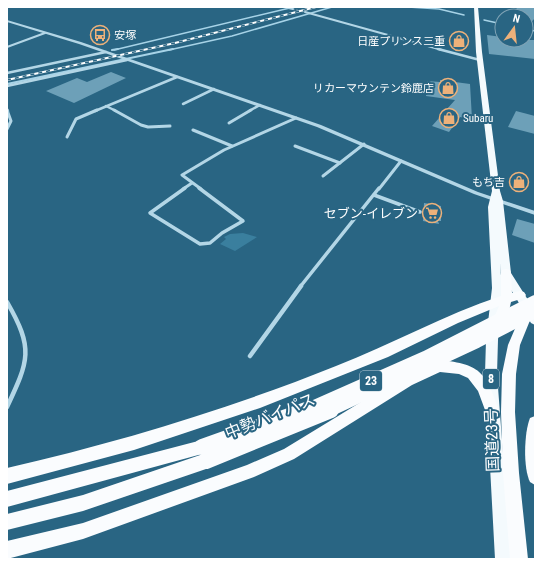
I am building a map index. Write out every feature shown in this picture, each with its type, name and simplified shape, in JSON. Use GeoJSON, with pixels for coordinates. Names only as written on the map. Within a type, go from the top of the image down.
{"type":"FeatureCollection","features":[{"type":"Feature","properties":{"kind":"highway"},"geometry":{"type":"LineString","coordinates":[[501,300],[506,273]]}},
{"type":"Feature","properties":{"kind":"highway"},"geometry":{"type":"LineString","coordinates":[[7,476],[64,463],[149,439],[245,406],[311,382],[388,351],[456,317],[501,300],[520,295]]}},
{"type":"Feature","properties":{"kind":"highway","name":"中勢バイパス"},"geometry":{"type":"LineString","coordinates":[[7,522],[83,503],[204,454],[318,416],[477,342],[534,309]]}},
{"type":"Feature","properties":{"kind":"highway","name":"国道23号"},"geometry":{"type":"LineString","coordinates":[[519,559],[511,472],[508,412],[509,374],[514,345],[534,309]]}},
{"type":"Feature","properties":{"kind":"highway"},"geometry":{"type":"LineString","coordinates":[[7,550],[83,531],[249,472],[289,454],[407,381],[480,345],[493,330]]}},
{"type":"Feature","properties":{"kind":"highway"},"geometry":{"type":"LineString","coordinates":[[439,366],[460,368],[473,374],[484,388],[493,412]]}},
{"type":"Feature","properties":{"kind":"highway"},"geometry":{"type":"LineString","coordinates":[[535,423],[533,449],[535,477]]}},
{"type":"Feature","properties":{"kind":"highway","name":"中勢バイパス"},"geometry":{"type":"LineString","coordinates":[[7,499],[204,454]]}},
{"type":"Feature","properties":{"kind":"main road","name":"8"},"geometry":{"type":"LineString","coordinates":[[476,7],[480,60],[506,273],[520,295],[534,309]]}},
{"type":"Feature","properties":{"kind":"main road","name":"8"},"geometry":{"type":"LineString","coordinates":[[496,197],[492,207],[501,300],[493,330],[491,374],[503,559]]}},
{"type":"Feature","properties":{"kind":"street"},"geometry":{"type":"LineString","coordinates":[[284,7],[292,9]]}},
{"type":"Feature","properties":{"kind":"street"},"geometry":{"type":"LineString","coordinates":[[305,12],[480,60]]}},
{"type":"Feature","properties":{"kind":"street"},"geometry":{"type":"LineString","coordinates":[[7,21],[106,52],[296,118],[535,213]]}},
{"type":"Feature","properties":{"kind":"street"},"geometry":{"type":"LineString","coordinates":[[7,47],[45,33]]}},
{"type":"Feature","properties":{"kind":"street"},"geometry":{"type":"LineString","coordinates":[[7,73],[106,52]]}},
{"type":"Feature","properties":{"kind":"street"},"geometry":{"type":"LineString","coordinates":[[7,86],[125,59]]}},
{"type":"Feature","properties":{"kind":"street"},"geometry":{"type":"LineString","coordinates":[[67,137],[76,119],[177,77]]}},
{"type":"Feature","properties":{"kind":"street"},"geometry":{"type":"LineString","coordinates":[[183,104],[214,89]]}},
{"type":"Feature","properties":{"kind":"street"},"geometry":{"type":"LineString","coordinates":[[229,123],[260,105]]}},
{"type":"Feature","properties":{"kind":"street"},"geometry":{"type":"LineString","coordinates":[[106,106],[141,125],[148,127],[170,126]]}},
{"type":"Feature","properties":{"kind":"street"},"geometry":{"type":"LineString","coordinates":[[7,110],[11,121],[7,129]]}},
{"type":"Feature","properties":{"kind":"street"},"geometry":{"type":"LineString","coordinates":[[192,183],[150,213],[200,244],[210,243],[222,233],[243,221],[182,175],[203,159],[282,126],[296,118]]}},
{"type":"Feature","properties":{"kind":"street"},"geometry":{"type":"LineString","coordinates":[[193,130],[232,146]]}},
{"type":"Feature","properties":{"kind":"street"},"geometry":{"type":"LineString","coordinates":[[324,176],[364,144]]}},
{"type":"Feature","properties":{"kind":"street"},"geometry":{"type":"LineString","coordinates":[[295,146],[340,164]]}},
{"type":"Feature","properties":{"kind":"street"},"geometry":{"type":"LineString","coordinates":[[250,356],[288,303],[401,160]]}},
{"type":"Feature","properties":{"kind":"street"},"geometry":{"type":"LineString","coordinates":[[374,195],[420,212]]}},
{"type":"Feature","properties":{"kind":"street"},"geometry":{"type":"LineString","coordinates":[[7,302],[17,320],[26,349],[27,359],[7,407]]}},
{"type":"Feature","properties":{"kind":"shaded area"},"geometry":{"type":"Polygon","coordinates":[[[243,233],[257,237],[235,251],[220,244],[226,239],[224,237],[230,234],[243,233]]]}},
{"type":"Feature","properties":{"kind":"building"},"geometry":{"type":"Polygon","coordinates":[[[535,7],[535,18],[534,19],[534,8],[517,8],[535,7]]]}},
{"type":"Feature","properties":{"kind":"building"},"geometry":{"type":"Polygon","coordinates":[[[487,35],[494,36],[494,48],[534,48],[535,40],[535,59],[489,54],[487,35]]]}},
{"type":"Feature","properties":{"kind":"building"},"geometry":{"type":"Polygon","coordinates":[[[111,72],[126,78],[74,103],[46,91],[77,78],[87,82],[111,72]]]}},
{"type":"Feature","properties":{"kind":"building"},"geometry":{"type":"Polygon","coordinates":[[[440,80],[470,84],[472,119],[460,117],[449,132],[432,126],[455,100],[426,96],[427,81],[440,82],[440,80]]]}},
{"type":"Feature","properties":{"kind":"building"},"geometry":{"type":"Polygon","coordinates":[[[516,111],[535,116],[535,134],[508,127],[516,111]]]}},
{"type":"Feature","properties":{"kind":"building","name":"もち吉"},"geometry":{"type":"Polygon","coordinates":[[[514,175],[528,179],[523,191],[513,188],[513,186],[510,185],[514,175]]]}},
{"type":"Feature","properties":{"kind":"building","name":"セブン-イレブン"},"geometry":{"type":"Polygon","coordinates":[[[424,203],[441,206],[441,221],[438,221],[439,224],[423,221],[424,203]]]}},
{"type":"Feature","properties":{"kind":"building"},"geometry":{"type":"Polygon","coordinates":[[[517,219],[535,224],[535,243],[512,235],[517,219]]]}},
{"type":"Feature","properties":{"kind":"waterway"},"geometry":{"type":"LineString","coordinates":[[114,50],[294,7]]}},
{"type":"Feature","properties":{"kind":"waterway"},"geometry":{"type":"LineString","coordinates":[[169,50],[232,36],[332,7]]}},
{"type":"Feature","properties":{"kind":"waterway"},"geometry":{"type":"LineString","coordinates":[[408,7],[439,9],[464,15]]}},
{"type":"Feature","properties":{"kind":"waterway"},"geometry":{"type":"LineString","coordinates":[[484,20],[494,22]]}},
{"type":"Feature","properties":{"kind":"waterway"},"geometry":{"type":"LineString","coordinates":[[112,50],[118,49]]}},
{"type":"Feature","properties":{"kind":"waterway"},"geometry":{"type":"LineString","coordinates":[[7,84],[173,49]]}},
{"type":"Feature","properties":{"kind":"tunnel"},"geometry":{"type":"LineString","coordinates":[[293,9],[305,12]]}},
{"type":"Feature","properties":{"kind":"railway"},"geometry":{"type":"LineString","coordinates":[[7,80],[175,43],[316,7]]}},
{"type":"Feature","properties":{"kind":"place","name":"安塚"},"geometry":{"type":"Point","coordinates":[100,35]}},
{"type":"Feature","properties":{"kind":"place","name":"日産プリンス三重"},"geometry":{"type":"Point","coordinates":[459,41]}},
{"type":"Feature","properties":{"kind":"place","name":"リカーマウンテン鈴鹿店"},"geometry":{"type":"Point","coordinates":[448,88]}},
{"type":"Feature","properties":{"kind":"place","name":"Subaru"},"geometry":{"type":"Point","coordinates":[449,118]}},
{"type":"Feature","properties":{"kind":"place","name":"もち吉"},"geometry":{"type":"Point","coordinates":[519,182]}},
{"type":"Feature","properties":{"kind":"place","name":"セブン-イレブン"},"geometry":{"type":"Point","coordinates":[432,213]}}]}
